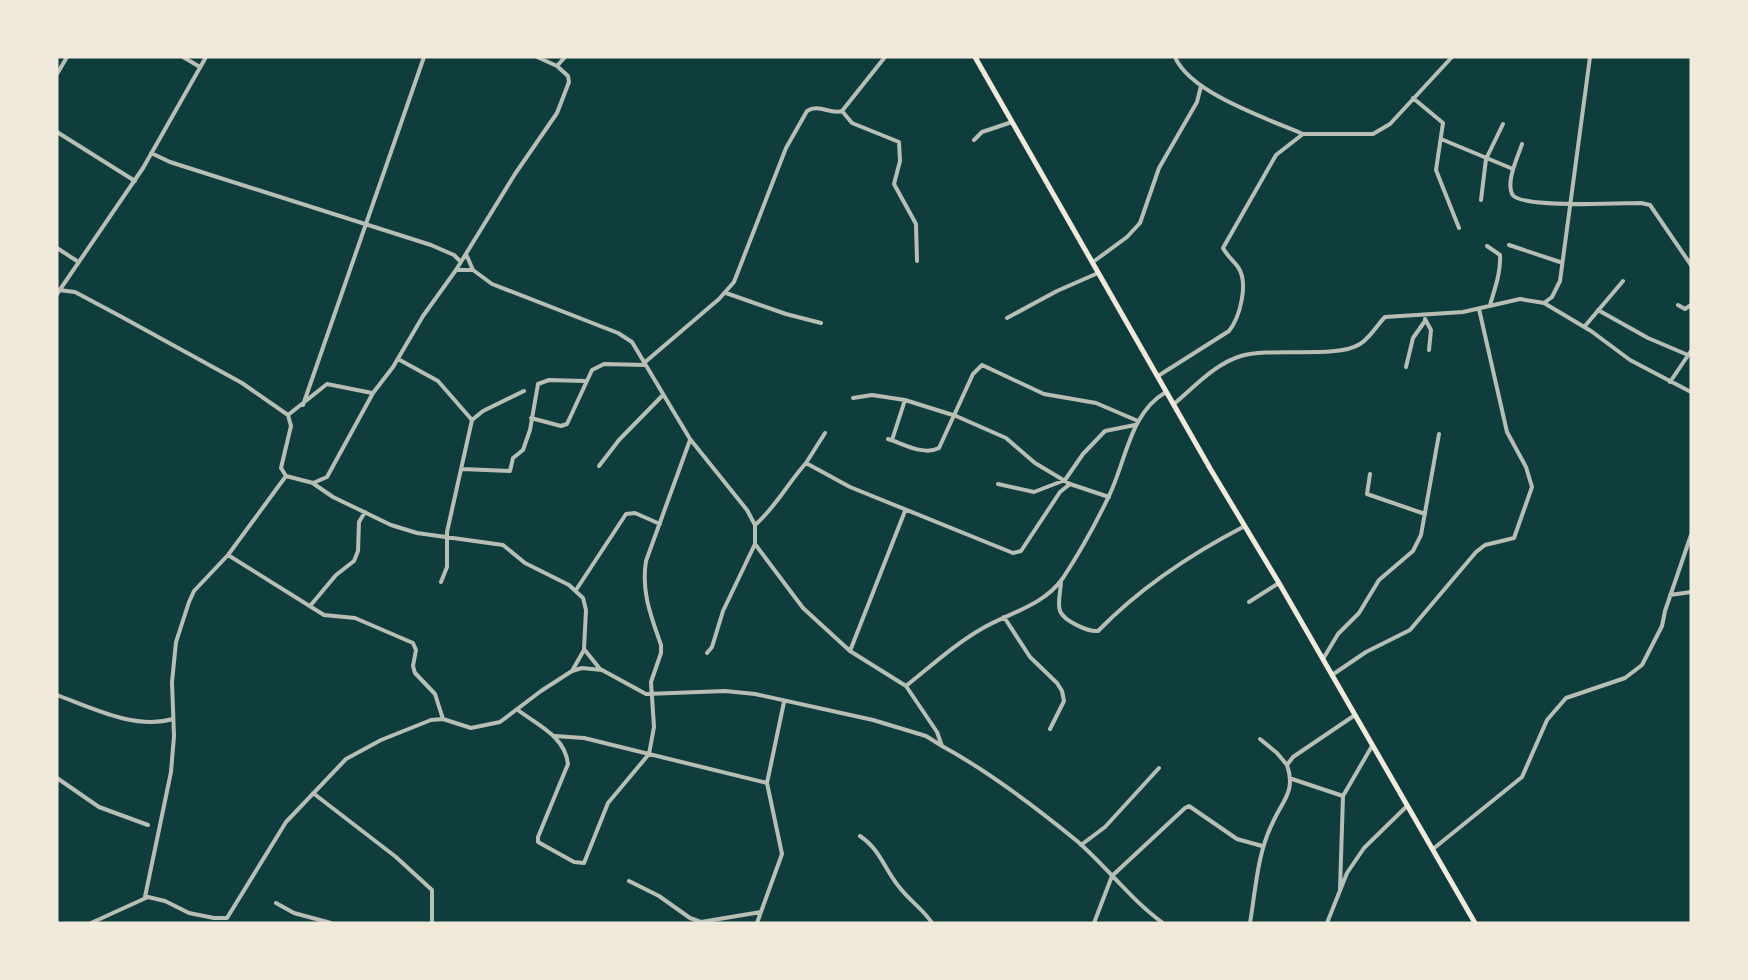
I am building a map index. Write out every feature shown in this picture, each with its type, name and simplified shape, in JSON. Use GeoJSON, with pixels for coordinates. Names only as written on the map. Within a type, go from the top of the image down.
{"type":"FeatureCollection","features":[{"type":"Feature","properties":{"kind":"main road"},"geometry":{"type":"LineString","coordinates":[[975,57],[1243,527],[1279,582],[1475,923]]}},
{"type":"Feature","properties":{"kind":"street"},"geometry":{"type":"LineString","coordinates":[[57,74],[67,57]]}},
{"type":"Feature","properties":{"kind":"street"},"geometry":{"type":"LineString","coordinates":[[183,57],[200,67]]}},
{"type":"Feature","properties":{"kind":"street"},"geometry":{"type":"LineString","coordinates":[[58,292],[77,261],[135,181],[206,57]]}},
{"type":"Feature","properties":{"kind":"street"},"geometry":{"type":"LineString","coordinates":[[303,405],[424,57]]}},
{"type":"Feature","properties":{"kind":"street"},"geometry":{"type":"LineString","coordinates":[[313,483],[327,477],[373,393],[461,263],[563,102],[569,82],[568,76],[557,66],[537,57]]}},
{"type":"Feature","properties":{"kind":"street"},"geometry":{"type":"LineString","coordinates":[[557,66],[565,57]]}},
{"type":"Feature","properties":{"kind":"street"},"geometry":{"type":"LineString","coordinates":[[531,418],[561,426],[567,424],[592,370],[604,364],[645,364],[726,292],[740,269],[786,148],[807,111],[817,107],[837,113],[842,111],[885,57]]}},
{"type":"Feature","properties":{"kind":"street"},"geometry":{"type":"LineString","coordinates":[[1175,57],[1181,68],[1201,86],[1303,134],[1350,132],[1370,135],[1390,124],[1436,77],[1452,57]]}},
{"type":"Feature","properties":{"kind":"street"},"geometry":{"type":"LineString","coordinates":[[1544,303],[1552,297],[1560,281],[1560,262],[1590,57]]}},
{"type":"Feature","properties":{"kind":"street"},"geometry":{"type":"LineString","coordinates":[[1093,262],[1127,237],[1140,223],[1159,168],[1197,102],[1201,86]]}},
{"type":"Feature","properties":{"kind":"street"},"geometry":{"type":"LineString","coordinates":[[1413,98],[1443,123],[1436,170],[1459,228]]}},
{"type":"Feature","properties":{"kind":"street"},"geometry":{"type":"LineString","coordinates":[[842,111],[852,123],[899,142],[900,161],[894,184],[916,224],[917,261]]}},
{"type":"Feature","properties":{"kind":"street"},"geometry":{"type":"LineString","coordinates":[[974,140],[982,132],[1012,122]]}},
{"type":"Feature","properties":{"kind":"street"},"geometry":{"type":"LineString","coordinates":[[1481,200],[1486,159],[1503,124]]}},
{"type":"Feature","properties":{"kind":"street"},"geometry":{"type":"LineString","coordinates":[[57,132],[135,181]]}},
{"type":"Feature","properties":{"kind":"street"},"geometry":{"type":"LineString","coordinates":[[1157,376],[1229,331],[1234,324],[1244,284],[1238,267],[1226,255],[1224,244],[1271,160],[1303,134]]}},
{"type":"Feature","properties":{"kind":"street"},"geometry":{"type":"LineString","coordinates":[[1441,139],[1513,170]]}},
{"type":"Feature","properties":{"kind":"street"},"geometry":{"type":"LineString","coordinates":[[1522,144],[1513,170],[1511,192],[1514,197],[1525,201],[1569,204],[1641,203],[1650,206],[1691,265]]}},
{"type":"Feature","properties":{"kind":"street"},"geometry":{"type":"LineString","coordinates":[[152,153],[170,162],[431,245],[454,255],[461,263]]}},
{"type":"Feature","properties":{"kind":"street"},"geometry":{"type":"LineString","coordinates":[[1509,245],[1560,262]]}},
{"type":"Feature","properties":{"kind":"street"},"geometry":{"type":"LineString","coordinates":[[1487,246],[1500,255],[1500,273],[1490,305]]}},
{"type":"Feature","properties":{"kind":"street"},"geometry":{"type":"LineString","coordinates":[[57,248],[77,261]]}},
{"type":"Feature","properties":{"kind":"street"},"geometry":{"type":"LineString","coordinates":[[466,255],[473,270]]}},
{"type":"Feature","properties":{"kind":"street"},"geometry":{"type":"LineString","coordinates":[[456,270],[473,270],[508,291],[626,336],[637,348],[662,396],[690,439],[747,510],[755,525],[755,544],[723,611],[712,647],[707,653]]}},
{"type":"Feature","properties":{"kind":"street"},"geometry":{"type":"LineString","coordinates":[[1007,318],[1057,291],[1098,273]]}},
{"type":"Feature","properties":{"kind":"street"},"geometry":{"type":"LineString","coordinates":[[1585,326],[1623,281]]}},
{"type":"Feature","properties":{"kind":"street"},"geometry":{"type":"LineString","coordinates":[[58,292],[75,292],[130,321],[242,383],[288,415],[291,426],[280,468],[286,477],[313,483],[333,497],[391,525],[448,538],[503,545],[525,563],[576,590],[583,598],[588,620],[584,649],[572,671]]}},
{"type":"Feature","properties":{"kind":"street"},"geometry":{"type":"LineString","coordinates":[[726,292],[786,314],[822,322]]}},
{"type":"Feature","properties":{"kind":"street"},"geometry":{"type":"LineString","coordinates":[[1173,404],[1205,377],[1239,356],[1264,352],[1354,348],[1363,343],[1386,317],[1479,309],[1520,299],[1544,303],[1585,326],[1630,360],[1691,392]]}},
{"type":"Feature","properties":{"kind":"street"},"geometry":{"type":"LineString","coordinates":[[1678,305],[1685,309],[1691,305]]}},
{"type":"Feature","properties":{"kind":"street"},"geometry":{"type":"LineString","coordinates":[[1331,675],[1366,652],[1410,630],[1476,552],[1485,545],[1507,542],[1518,532],[1532,487],[1526,467],[1507,432],[1479,309]]}},
{"type":"Feature","properties":{"kind":"street"},"geometry":{"type":"LineString","coordinates":[[1598,310],[1648,338],[1689,353],[1670,382]]}},
{"type":"Feature","properties":{"kind":"street"},"geometry":{"type":"LineString","coordinates":[[1424,314],[1425,321],[1431,330],[1429,350]]}},
{"type":"Feature","properties":{"kind":"street"},"geometry":{"type":"LineString","coordinates":[[1406,367],[1413,338],[1425,321]]}},
{"type":"Feature","properties":{"kind":"street"},"geometry":{"type":"LineString","coordinates":[[398,359],[438,381],[472,420]]}},
{"type":"Feature","properties":{"kind":"street"},"geometry":{"type":"LineString","coordinates":[[905,400],[890,440],[933,451],[944,443],[973,374],[982,365],[1044,394],[1096,403],[1137,423]]}},
{"type":"Feature","properties":{"kind":"street"},"geometry":{"type":"LineString","coordinates":[[461,469],[510,471],[513,458],[523,450],[540,381],[585,381]]}},
{"type":"Feature","properties":{"kind":"street"},"geometry":{"type":"LineString","coordinates":[[288,415],[303,405],[317,389],[327,384],[373,393]]}},
{"type":"Feature","properties":{"kind":"street"},"geometry":{"type":"LineString","coordinates":[[441,582],[447,567],[447,532],[472,420],[483,411],[524,391]]}},
{"type":"Feature","properties":{"kind":"street"},"geometry":{"type":"LineString","coordinates":[[906,686],[961,642],[1004,617],[1028,608],[1061,580],[1109,496],[1137,423],[1149,404],[1166,392]]}},
{"type":"Feature","properties":{"kind":"street"},"geometry":{"type":"LineString","coordinates":[[853,399],[872,394],[905,400],[956,416],[1006,438],[1035,463],[1070,484],[1109,496]]}},
{"type":"Feature","properties":{"kind":"street"},"geometry":{"type":"LineString","coordinates":[[599,466],[619,440],[662,396]]}},
{"type":"Feature","properties":{"kind":"street"},"geometry":{"type":"LineString","coordinates":[[998,484],[1034,492],[1065,480],[1083,454],[1105,431],[1137,423]]}},
{"type":"Feature","properties":{"kind":"street"},"geometry":{"type":"LineString","coordinates":[[755,525],[765,516],[787,483],[806,463],[825,433]]}},
{"type":"Feature","properties":{"kind":"street"},"geometry":{"type":"LineString","coordinates":[[1322,659],[1338,634],[1359,613],[1379,580],[1413,552],[1421,535],[1439,434]]}},
{"type":"Feature","properties":{"kind":"street"},"geometry":{"type":"LineString","coordinates":[[518,710],[555,736],[567,757],[568,764],[538,842],[580,864],[584,862],[609,803],[649,754],[654,727],[651,682],[661,653],[661,645],[644,596],[643,578],[646,561],[690,439]]}},
{"type":"Feature","properties":{"kind":"street"},"geometry":{"type":"LineString","coordinates":[[806,463],[850,487],[905,511],[1013,553],[1021,551],[1060,492],[1070,484]]}},
{"type":"Feature","properties":{"kind":"street"},"geometry":{"type":"LineString","coordinates":[[1370,474],[1367,494],[1425,514]]}},
{"type":"Feature","properties":{"kind":"street"},"geometry":{"type":"LineString","coordinates":[[146,897],[171,772],[172,682],[177,642],[189,602],[194,591],[228,555],[286,477]]}},
{"type":"Feature","properties":{"kind":"street"},"geometry":{"type":"LineString","coordinates":[[850,651],[886,566],[905,511]]}},
{"type":"Feature","properties":{"kind":"street"},"geometry":{"type":"LineString","coordinates":[[310,606],[336,575],[354,561],[358,551],[359,522],[365,512]]}},
{"type":"Feature","properties":{"kind":"street"},"geometry":{"type":"LineString","coordinates":[[576,590],[626,514],[635,513],[660,524]]}},
{"type":"Feature","properties":{"kind":"street"},"geometry":{"type":"LineString","coordinates":[[1061,580],[1059,609],[1063,616],[1083,628],[1098,631],[1119,610],[1201,550],[1243,527]]}},
{"type":"Feature","properties":{"kind":"street"},"geometry":{"type":"LineString","coordinates":[[1433,849],[1522,777],[1547,720],[1566,698],[1625,678],[1642,665],[1662,626],[1691,535]]}},
{"type":"Feature","properties":{"kind":"street"},"geometry":{"type":"LineString","coordinates":[[755,544],[812,619],[850,651],[906,686],[937,732],[942,746]]}},
{"type":"Feature","properties":{"kind":"street"},"geometry":{"type":"LineString","coordinates":[[228,555],[310,606],[335,618],[355,618],[413,643],[416,650],[413,666],[415,673],[435,694],[443,719]]}},
{"type":"Feature","properties":{"kind":"street"},"geometry":{"type":"LineString","coordinates":[[1249,602],[1279,582]]}},
{"type":"Feature","properties":{"kind":"street"},"geometry":{"type":"LineString","coordinates":[[1670,595],[1691,592]]}},
{"type":"Feature","properties":{"kind":"street"},"geometry":{"type":"LineString","coordinates":[[1004,617],[1030,657],[1057,683],[1062,691],[1064,701],[1050,729]]}},
{"type":"Feature","properties":{"kind":"street"},"geometry":{"type":"LineString","coordinates":[[584,649],[593,663],[602,670],[631,688],[653,695],[725,691],[755,694],[873,720],[926,736],[964,758],[1081,845],[1164,923]]}},
{"type":"Feature","properties":{"kind":"street"},"geometry":{"type":"LineString","coordinates":[[91,923],[146,897],[165,901],[189,913],[228,920],[286,822],[346,759],[366,747],[420,724],[443,719],[471,728],[500,722],[572,671],[582,668],[602,670]]}},
{"type":"Feature","properties":{"kind":"street"},"geometry":{"type":"LineString","coordinates":[[57,695],[108,715],[148,722],[173,719]]}},
{"type":"Feature","properties":{"kind":"street"},"geometry":{"type":"LineString","coordinates":[[757,923],[782,854],[767,783],[784,702]]}},
{"type":"Feature","properties":{"kind":"street"},"geometry":{"type":"LineString","coordinates":[[1287,765],[1293,757],[1355,715]]}},
{"type":"Feature","properties":{"kind":"street"},"geometry":{"type":"LineString","coordinates":[[555,736],[584,738],[767,783]]}},
{"type":"Feature","properties":{"kind":"street"},"geometry":{"type":"LineString","coordinates":[[1250,923],[1262,846],[1290,791],[1292,779],[1287,765],[1260,738]]}},
{"type":"Feature","properties":{"kind":"street"},"geometry":{"type":"LineString","coordinates":[[1340,889],[1343,796],[1372,746]]}},
{"type":"Feature","properties":{"kind":"street"},"geometry":{"type":"LineString","coordinates":[[1081,845],[1105,827],[1159,768]]}},
{"type":"Feature","properties":{"kind":"street"},"geometry":{"type":"LineString","coordinates":[[57,778],[99,807],[148,825]]}},
{"type":"Feature","properties":{"kind":"street"},"geometry":{"type":"LineString","coordinates":[[1292,779],[1343,796]]}},
{"type":"Feature","properties":{"kind":"street"},"geometry":{"type":"LineString","coordinates":[[313,793],[396,857],[432,890],[432,923]]}},
{"type":"Feature","properties":{"kind":"street"},"geometry":{"type":"LineString","coordinates":[[1094,923],[1112,876],[1190,806],[1237,839],[1262,846]]}},
{"type":"Feature","properties":{"kind":"street"},"geometry":{"type":"LineString","coordinates":[[1327,923],[1347,873],[1365,848],[1407,806]]}},
{"type":"Feature","properties":{"kind":"street"},"geometry":{"type":"LineString","coordinates":[[860,836],[883,858],[900,889],[923,909],[932,923]]}},
{"type":"Feature","properties":{"kind":"street"},"geometry":{"type":"LineString","coordinates":[[629,881],[659,896],[690,918],[701,922],[762,911]]}},
{"type":"Feature","properties":{"kind":"street"},"geometry":{"type":"LineString","coordinates":[[276,903],[294,913],[331,923]]}}]}
